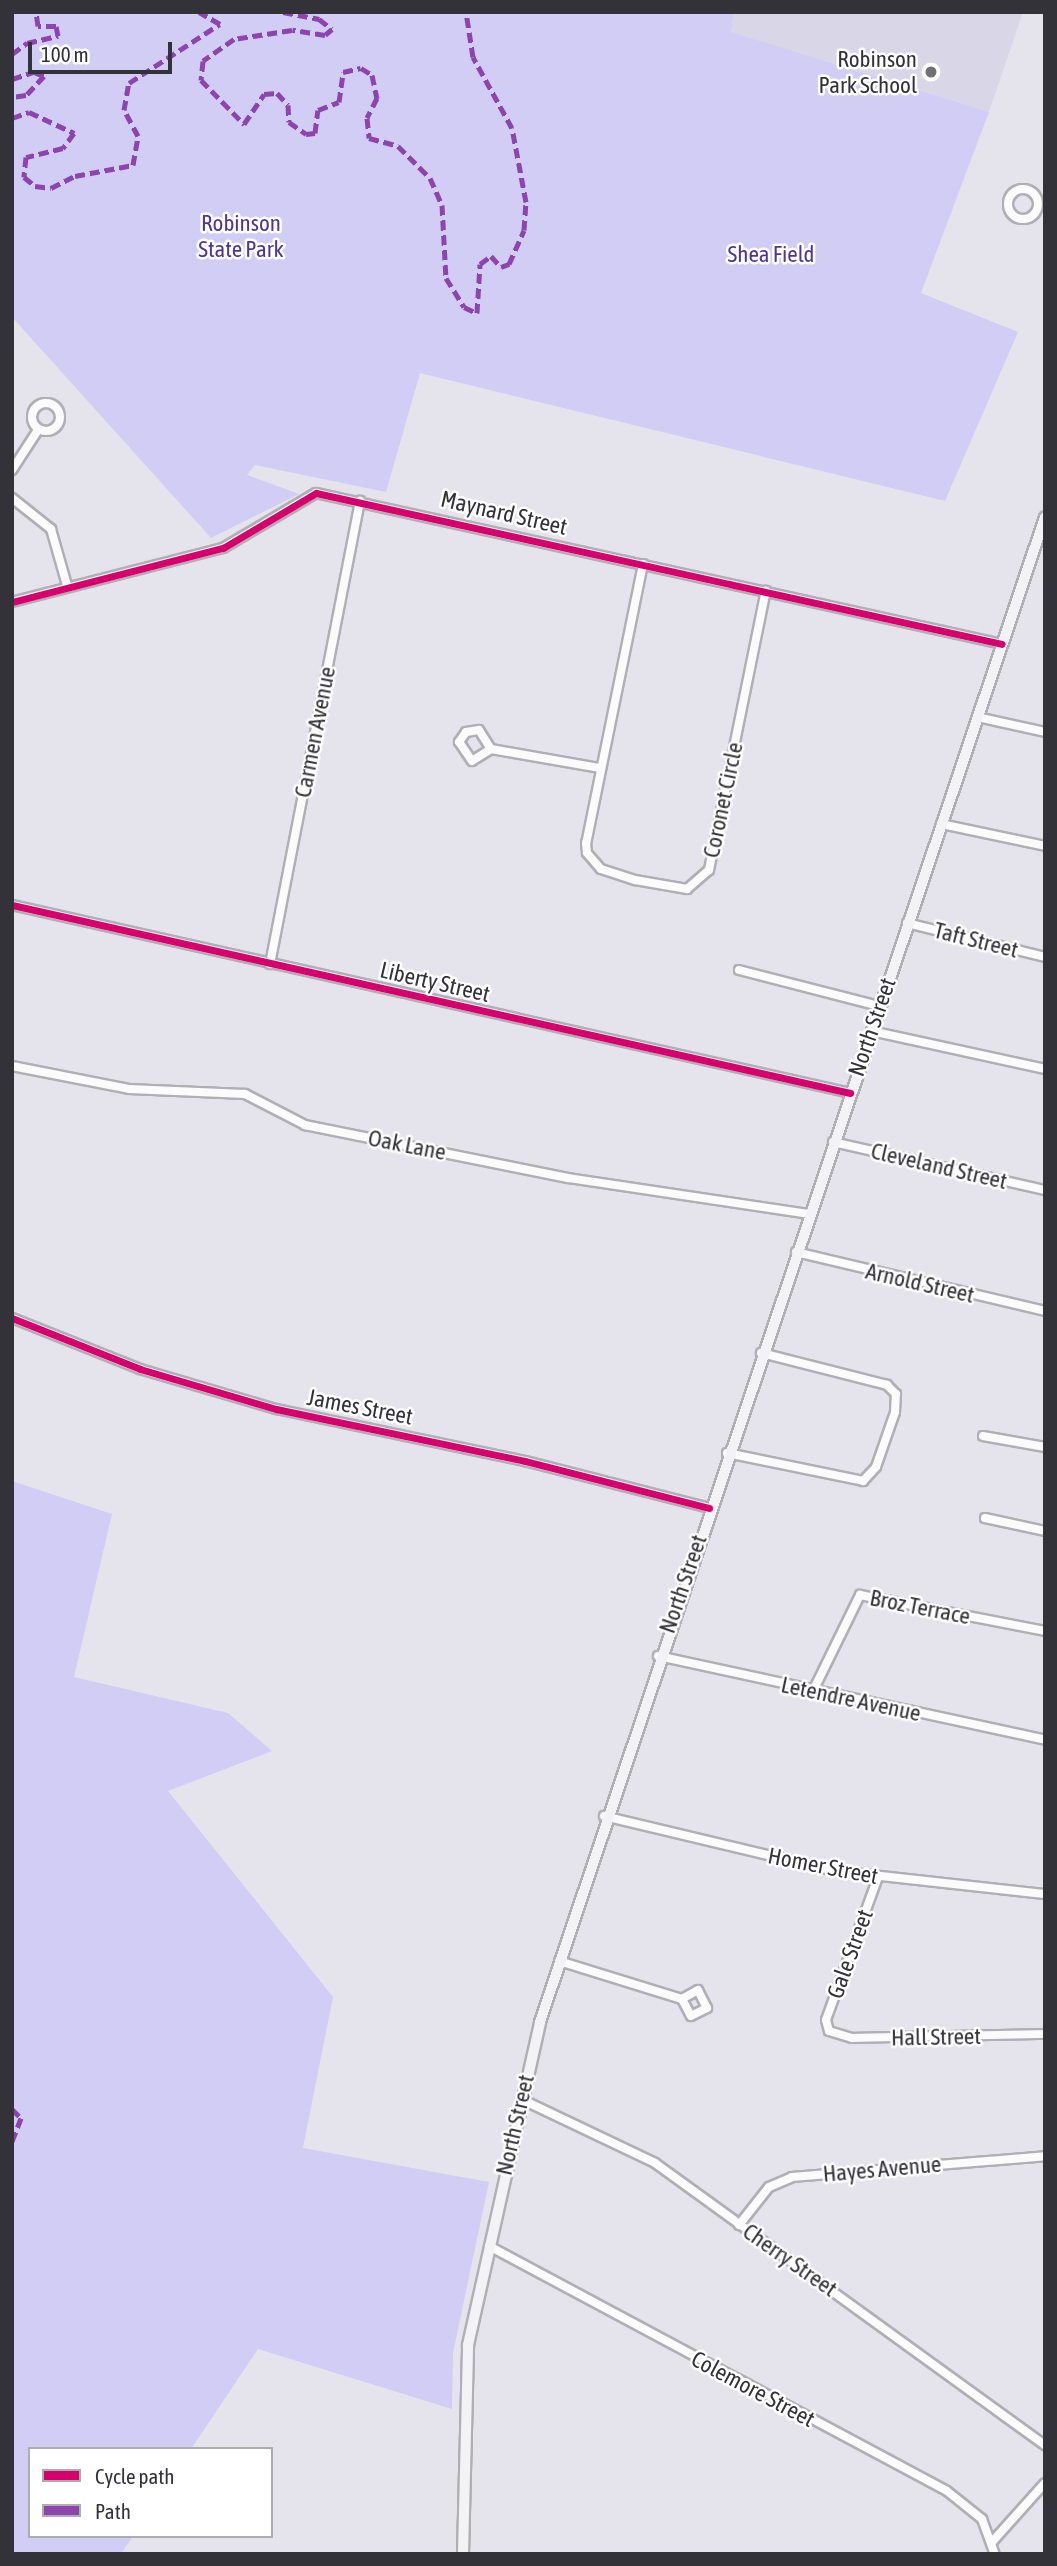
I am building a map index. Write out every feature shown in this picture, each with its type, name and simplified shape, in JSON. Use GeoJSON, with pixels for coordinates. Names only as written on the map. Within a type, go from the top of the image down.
{"type":"FeatureCollection","features":[{"type":"Feature","properties":{"kind":"main road","name":"North Street"},"geometry":{"type":"LineString","coordinates":[[463,2554],[466,2363],[521,2099],[559,1961],[604,1816],[1045,517]]}},
{"type":"Feature","properties":{"kind":"street"},"geometry":{"type":"LineString","coordinates":[[12,470],[38,430]]}},
{"type":"Feature","properties":{"kind":"street","name":"Maynard Street"},"geometry":{"type":"LineString","coordinates":[[12,601],[67,585],[223,548],[316,493],[1002,644]]}},
{"type":"Feature","properties":{"kind":"street"},"geometry":{"type":"LineString","coordinates":[[12,498],[51,529],[67,585]]}},
{"type":"Feature","properties":{"kind":"street","name":"Carmen Avenue"},"geometry":{"type":"LineString","coordinates":[[270,964],[360,501]]}},
{"type":"Feature","properties":{"kind":"street","name":"Coronet Circle"},"geometry":{"type":"LineString","coordinates":[[643,564],[587,831],[592,861],[612,873],[678,889],[705,877],[766,591]]}},
{"type":"Feature","properties":{"kind":"street"},"geometry":{"type":"LineString","coordinates":[[977,717],[1045,732]]}},
{"type":"Feature","properties":{"kind":"street"},"geometry":{"type":"LineString","coordinates":[[491,749],[489,737],[479,730],[466,732],[459,742],[472,761],[491,749],[600,768]]}},
{"type":"Feature","properties":{"kind":"street"},"geometry":{"type":"LineString","coordinates":[[941,824],[1045,846]]}},
{"type":"Feature","properties":{"kind":"street","name":"Liberty Street"},"geometry":{"type":"LineString","coordinates":[[12,905],[850,1093]]}},
{"type":"Feature","properties":{"kind":"street","name":"Taft Street"},"geometry":{"type":"LineString","coordinates":[[907,923],[1045,957]]}},
{"type":"Feature","properties":{"kind":"street"},"geometry":{"type":"LineString","coordinates":[[739,970],[879,1006]]}},
{"type":"Feature","properties":{"kind":"street"},"geometry":{"type":"LineString","coordinates":[[871,1031],[1045,1069]]}},
{"type":"Feature","properties":{"kind":"street","name":"Oak Lane"},"geometry":{"type":"LineString","coordinates":[[12,1066],[129,1089],[237,1093],[305,1125],[568,1178],[808,1214]]}},
{"type":"Feature","properties":{"kind":"street","name":"Cleveland Street"},"geometry":{"type":"LineString","coordinates":[[833,1142],[1045,1190]]}},
{"type":"Feature","properties":{"kind":"street","name":"Arnold Street"},"geometry":{"type":"LineString","coordinates":[[796,1252],[1045,1311]]}},
{"type":"Feature","properties":{"kind":"street","name":"James Street"},"geometry":{"type":"LineString","coordinates":[[12,1318],[140,1369],[276,1409],[493,1454],[709,1508]]}},
{"type":"Feature","properties":{"kind":"street"},"geometry":{"type":"LineString","coordinates":[[727,1453],[855,1483],[876,1467],[895,1412],[897,1394],[887,1385],[761,1353]]}},
{"type":"Feature","properties":{"kind":"street"},"geometry":{"type":"LineString","coordinates":[[983,1436],[1045,1447]]}},
{"type":"Feature","properties":{"kind":"street"},"geometry":{"type":"LineString","coordinates":[[985,1518],[1045,1531]]}},
{"type":"Feature","properties":{"kind":"street","name":"Broz Terrace"},"geometry":{"type":"LineString","coordinates":[[813,1691],[849,1606],[862,1594],[1045,1631]]}},
{"type":"Feature","properties":{"kind":"street","name":"Letendre Avenue"},"geometry":{"type":"LineString","coordinates":[[658,1656],[1045,1740]]}},
{"type":"Feature","properties":{"kind":"street","name":"Homer Street"},"geometry":{"type":"LineString","coordinates":[[604,1816],[878,1877],[1045,1894]]}},
{"type":"Feature","properties":{"kind":"street","name":"Gale Street"},"geometry":{"type":"LineString","coordinates":[[829,2031],[827,2020],[878,1877]]}},
{"type":"Feature","properties":{"kind":"street"},"geometry":{"type":"LineString","coordinates":[[559,1961],[682,1998]]}},
{"type":"Feature","properties":{"kind":"street","name":"Hall Street"},"geometry":{"type":"LineString","coordinates":[[829,2031],[852,2038],[1045,2034]]}},
{"type":"Feature","properties":{"kind":"street","name":"Cherry Street"},"geometry":{"type":"LineString","coordinates":[[521,2099],[655,2163],[1045,2445]]}},
{"type":"Feature","properties":{"kind":"street","name":"Hayes Avenue"},"geometry":{"type":"LineString","coordinates":[[739,2225],[769,2188],[792,2177],[1045,2156]]}},
{"type":"Feature","properties":{"kind":"street","name":"Colemore Street"},"geometry":{"type":"LineString","coordinates":[[489,2246],[947,2491],[978,2515],[995,2554]]}},
{"type":"Feature","properties":{"kind":"street"},"geometry":{"type":"LineString","coordinates":[[992,2542],[1045,2483]]}},
{"type":"Feature","properties":{"kind":"shaded area","name":"Robinson Park School"},"geometry":{"type":"Polygon","coordinates":[[[734,12],[1023,12],[989,112],[730,32],[734,12]]]}},
{"type":"Feature","properties":{"kind":"green space","name":"Robinson State Park"},"geometry":{"type":"Polygon","coordinates":[[[12,12],[734,12],[731,32],[989,112],[921,293],[1018,332],[945,501],[420,373],[386,492],[255,465],[247,475],[299,494],[211,538],[12,317],[12,12]]]}},
{"type":"Feature","properties":{"kind":"green space"},"geometry":{"type":"Polygon","coordinates":[[[12,1481],[112,1514],[74,1677],[228,1713],[272,1751],[168,1791],[333,1997],[303,2148],[489,2182],[453,2353],[452,2409],[258,2349],[192,2447],[28,2447],[28,2538],[132,2538],[121,2554],[12,2554],[12,1481]]]}},
{"type":"Feature","properties":{"kind":"marked path"},"geometry":{"type":"LineString","coordinates":[[12,54],[27,43],[58,36],[56,26],[38,26],[36,12]]}},
{"type":"Feature","properties":{"kind":"marked path"},"geometry":{"type":"LineString","coordinates":[[12,118],[29,112],[74,133],[63,148],[26,157],[24,177],[35,186],[51,188],[75,176],[133,165],[138,136],[124,110],[129,83],[220,24],[199,12]]}},
{"type":"Feature","properties":{"kind":"marked path"},"geometry":{"type":"LineString","coordinates":[[283,12],[319,19],[332,29],[325,35],[292,30],[234,39],[203,61],[201,80],[244,124],[264,94],[277,93],[288,105],[289,122],[306,134],[315,133],[318,110],[339,102],[343,72],[361,68],[372,75],[377,98],[367,118],[369,138],[398,146],[430,178],[442,205],[446,278],[464,307],[477,313],[480,264],[491,256],[501,267],[509,264],[524,230],[526,202],[512,128],[473,57],[466,12]]}},
{"type":"Feature","properties":{"kind":"marked path"},"geometry":{"type":"LineString","coordinates":[[12,79],[34,72],[44,76],[26,95],[12,97]]}},
{"type":"Feature","properties":{"kind":"marked path"},"geometry":{"type":"LineString","coordinates":[[12,2109],[21,2118],[12,2141]]}},
{"type":"Feature","properties":{"kind":"cycle path"},"geometry":{"type":"LineString","coordinates":[[12,602],[223,548],[316,493],[1002,644]]}},
{"type":"Feature","properties":{"kind":"cycle path"},"geometry":{"type":"LineString","coordinates":[[12,905],[850,1093]]}},
{"type":"Feature","properties":{"kind":"cycle path"},"geometry":{"type":"LineString","coordinates":[[12,1318],[140,1369],[276,1409],[525,1461],[709,1508]]}},
{"type":"Feature","properties":{"kind":"place","name":"Robinson Park School"},"geometry":{"type":"Point","coordinates":[931,72]}},
{"type":"Feature","properties":{"kind":"park label","name":"Shea Field"},"geometry":{"type":"Point","coordinates":[771,254]}}]}
